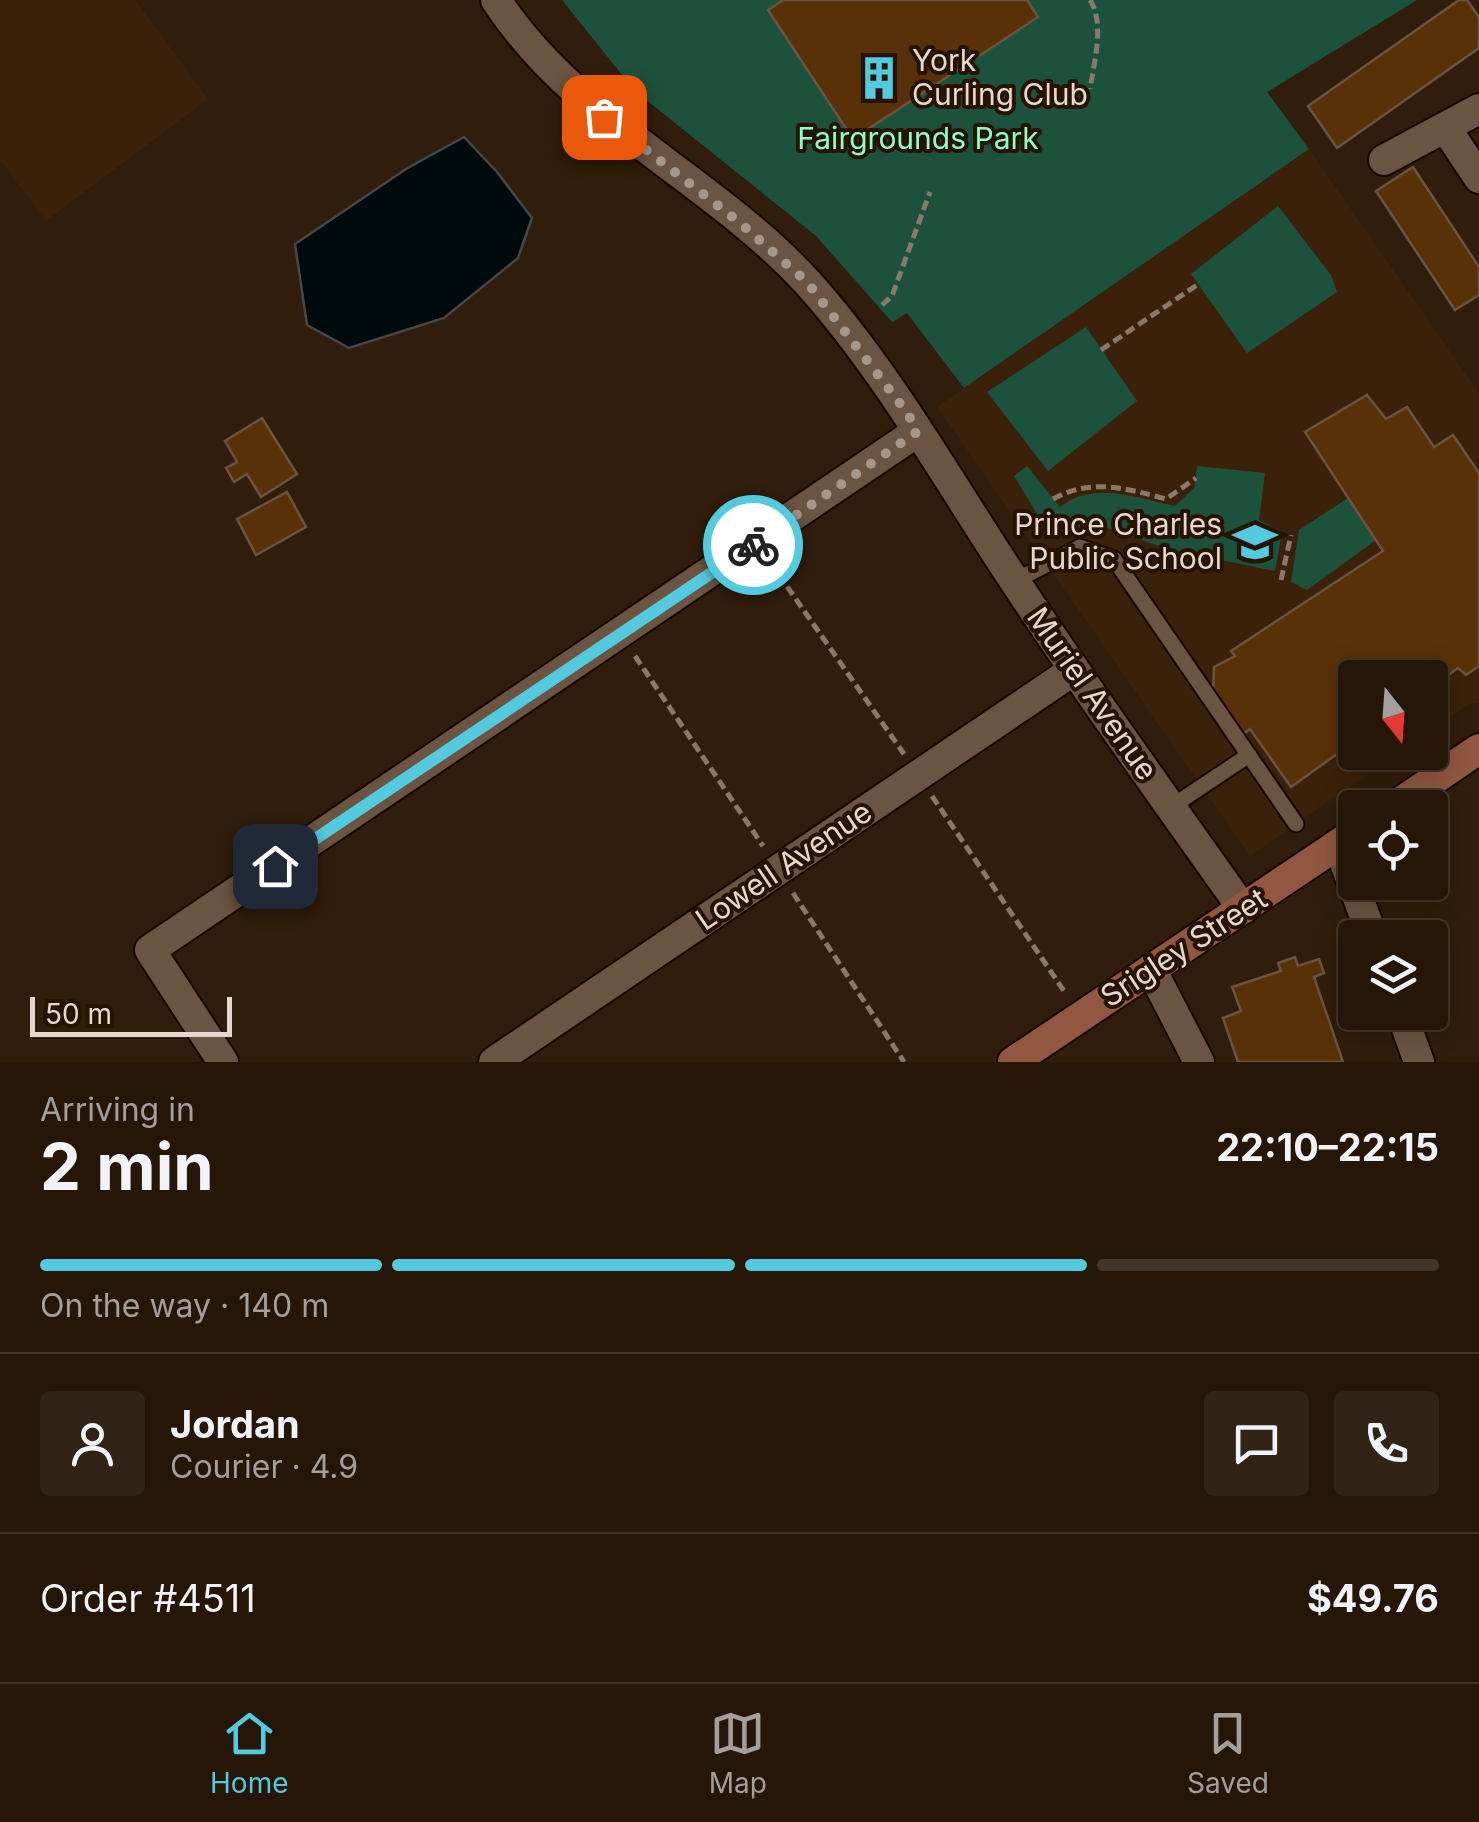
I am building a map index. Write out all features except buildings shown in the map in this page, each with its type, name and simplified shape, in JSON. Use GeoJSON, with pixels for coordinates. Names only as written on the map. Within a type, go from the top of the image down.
{"type":"FeatureCollection","features":[{"type":"Feature","properties":{"kind":"street","name":"Muriel Avenue"},"geometry":{"type":"LineString","coordinates":[[496,0],[552,68],[604,117],[739,222],[807,282],[908,414],[1074,670],[1243,909]]}},
{"type":"Feature","properties":{"kind":"street"},"geometry":{"type":"LineString","coordinates":[[1384,160],[1447,130],[1479,109]]}},
{"type":"Feature","properties":{"kind":"street"},"geometry":{"type":"LineString","coordinates":[[1447,130],[1479,178]]}},
{"type":"Feature","properties":{"kind":"street"},"geometry":{"type":"LineString","coordinates":[[223,1062],[150,950],[917,432]]}},
{"type":"Feature","properties":{"kind":"street","name":"Lowell Avenue"},"geometry":{"type":"LineString","coordinates":[[494,1062],[1074,670]]}},
{"type":"Feature","properties":{"kind":"street"},"geometry":{"type":"LineString","coordinates":[[1419,790],[1479,749]]}},
{"type":"Feature","properties":{"kind":"street","name":"Srigley Street"},"geometry":{"type":"LineString","coordinates":[[1013,1062],[1338,844]]}},
{"type":"Feature","properties":{"kind":"street"},"geometry":{"type":"LineString","coordinates":[[1150,969],[1199,1062]]}},
{"type":"Feature","properties":{"kind":"street"},"geometry":{"type":"LineString","coordinates":[[1407,1030],[1419,1062]]}},
{"type":"Feature","properties":{"kind":"lane"},"geometry":{"type":"LineString","coordinates":[[1015,581],[1080,547],[1114,559],[1296,824]]}},
{"type":"Feature","properties":{"kind":"lane"},"geometry":{"type":"LineString","coordinates":[[1171,808],[1249,755]]}},
{"type":"Feature","properties":{"kind":"path"},"geometry":{"type":"LineString","coordinates":[[1090,0],[1095,8],[1096,44],[1090,89]]}},
{"type":"Feature","properties":{"kind":"path"},"geometry":{"type":"LineString","coordinates":[[882,305],[892,296],[930,192]]}},
{"type":"Feature","properties":{"kind":"path"},"geometry":{"type":"LineString","coordinates":[[1101,350],[1197,286]]}},
{"type":"Feature","properties":{"kind":"path"},"geometry":{"type":"LineString","coordinates":[[1053,500],[1071,490],[1100,484],[1166,498],[1196,478]]}},
{"type":"Feature","properties":{"kind":"path"},"geometry":{"type":"LineString","coordinates":[[1281,580],[1290,535]]}},
{"type":"Feature","properties":{"kind":"shaded area"},"geometry":{"type":"Polygon","coordinates":[[[0,0],[135,0],[208,99],[46,221],[0,160],[0,0]]]}},
{"type":"Feature","properties":{"kind":"shaded area"},"geometry":{"type":"Polygon","coordinates":[[[464,137],[532,218],[518,258],[444,318],[349,348],[307,325],[295,244],[406,169],[464,137]]]}},
{"type":"Feature","properties":{"kind":"shaded area","name":"Prince Charles Public School"},"geometry":{"type":"Polygon","coordinates":[[[1309,149],[1479,393],[1479,703],[1469,704],[1448,719],[1448,660],[1338,660],[1338,770],[1374,770],[1345,790],[1338,790],[1338,795],[1250,856],[937,407],[1309,149]]]}},
{"type":"Feature","properties":{"kind":"green space","name":"Fairgrounds Park"},"geometry":{"type":"Polygon","coordinates":[[[562,0],[1417,0],[1267,92],[1309,149],[964,388],[907,313],[892,322],[816,236],[635,91],[562,0]]]}},
{"type":"Feature","properties":{"kind":"green space"},"geometry":{"type":"Polygon","coordinates":[[[1278,206],[1331,275],[1337,292],[1247,353],[1191,274],[1278,206]]]}},
{"type":"Feature","properties":{"kind":"green space"},"geometry":{"type":"Polygon","coordinates":[[[1086,327],[1137,401],[1048,471],[987,392],[1086,327]]]}},
{"type":"Feature","properties":{"kind":"green space"},"geometry":{"type":"Polygon","coordinates":[[[1027,466],[1060,507],[1087,494],[1101,493],[1175,506],[1195,487],[1197,466],[1265,473],[1259,520],[1282,532],[1275,571],[1168,549],[1090,522],[1052,539],[1014,476],[1027,466]]]}},
{"type":"Feature","properties":{"kind":"green space"},"geometry":{"type":"Polygon","coordinates":[[[1348,498],[1376,540],[1307,590],[1291,582],[1299,530],[1348,498]]]}},
{"type":"Feature","properties":{"kind":"way so far"},"geometry":{"type":"LineString","coordinates":[[604,117],[739,222],[807,282],[908,414],[917,432],[753,545]]}},
{"type":"Feature","properties":{"kind":"place","name":"York Curling Club"},"geometry":{"type":"Point","coordinates":[879,78]}},
{"type":"Feature","properties":{"kind":"place","name":"Prince Charles Public School"},"geometry":{"type":"Point","coordinates":[1255,542]}},
{"type":"Feature","properties":{"kind":"route"},"geometry":{"type":"LineString","coordinates":[[275,866],[753,545]]}}]}
